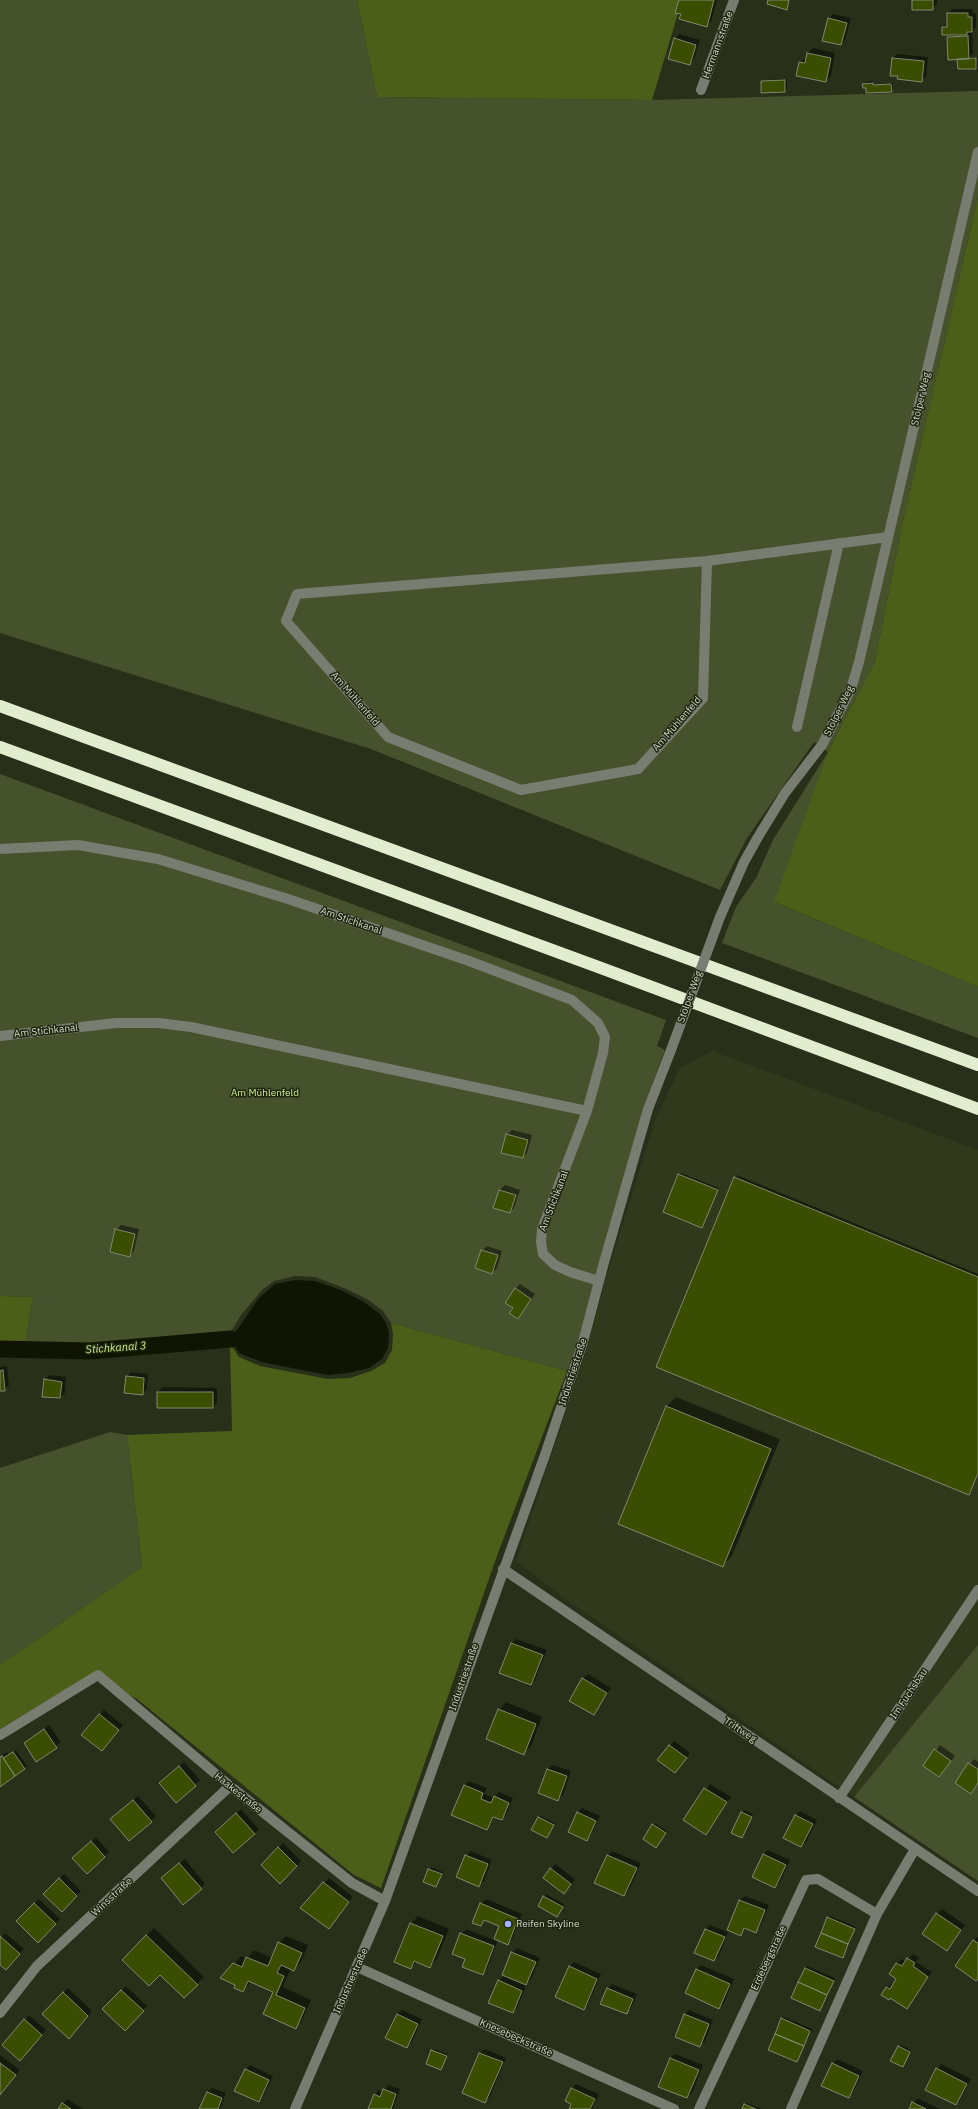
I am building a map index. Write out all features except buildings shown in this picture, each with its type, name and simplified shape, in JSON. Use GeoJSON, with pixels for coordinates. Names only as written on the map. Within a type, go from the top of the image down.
{"type":"FeatureCollection","features":[{"type":"Feature","properties":{"kind":"highway"},"geometry":{"type":"LineString","coordinates":[[0,706],[978,1065]]}},
{"type":"Feature","properties":{"kind":"highway"},"geometry":{"type":"LineString","coordinates":[[0,748],[608,970],[978,1109]]}},
{"type":"Feature","properties":{"kind":"street","name":"Hermannstraße"},"geometry":{"type":"LineString","coordinates":[[701,90],[734,0]]}},
{"type":"Feature","properties":{"kind":"street","name":"Stolper Weg"},"geometry":{"type":"LineString","coordinates":[[611,1237],[648,1109],[720,917],[744,862],[758,837],[785,793],[822,745],[845,702],[859,662],[978,152]]}},
{"type":"Feature","properties":{"kind":"street","name":"Am Mühlenfeld"},"geometry":{"type":"LineString","coordinates":[[707,561],[703,698],[638,769],[521,790],[388,737],[286,621],[297,594],[707,561],[888,537]]}},
{"type":"Feature","properties":{"kind":"street"},"geometry":{"type":"LineString","coordinates":[[797,727],[839,543]]}},
{"type":"Feature","properties":{"kind":"street","name":"Am Stichkanal"},"geometry":{"type":"LineString","coordinates":[[0,849],[78,845],[112,849],[158,859],[288,899],[469,961],[557,993],[572,1000],[588,1012],[598,1023],[605,1037],[599,1073],[587,1111],[542,1229],[541,1242],[543,1254],[555,1265],[570,1272],[599,1281]]}},
{"type":"Feature","properties":{"kind":"street","name":"Am Stichkanal"},"geometry":{"type":"LineString","coordinates":[[0,1036],[116,1023],[159,1023],[191,1027],[587,1111]]}},
{"type":"Feature","properties":{"kind":"street","name":"Industriestraße"},"geometry":{"type":"LineString","coordinates":[[294,2109],[385,1901],[570,1384],[584,1342],[611,1237]]}},
{"type":"Feature","properties":{"kind":"street","name":"Triftweg"},"geometry":{"type":"LineString","coordinates":[[503,1569],[978,1891]]}},
{"type":"Feature","properties":{"kind":"street","name":"Im Fuchsbau"},"geometry":{"type":"LineString","coordinates":[[839,1798],[978,1590]]}},
{"type":"Feature","properties":{"kind":"street","name":"Haakestraße"},"geometry":{"type":"LineString","coordinates":[[0,1735],[98,1675],[230,1786],[352,1883],[385,1901]]}},
{"type":"Feature","properties":{"kind":"street","name":"Winsstraße"},"geometry":{"type":"LineString","coordinates":[[0,2013],[37,1966],[230,1786]]}},
{"type":"Feature","properties":{"kind":"street"},"geometry":{"type":"LineString","coordinates":[[791,2109],[877,1914],[915,1849]]}},
{"type":"Feature","properties":{"kind":"street","name":"Erdebergstraße"},"geometry":{"type":"LineString","coordinates":[[699,2109],[806,1880],[818,1879],[877,1914]]}},
{"type":"Feature","properties":{"kind":"street","name":"Knesebeckstraße"},"geometry":{"type":"LineString","coordinates":[[357,1967],[674,2109]]}},
{"type":"Feature","properties":{"kind":"shaded area"},"geometry":{"type":"Polygon","coordinates":[[[712,1051],[978,1150],[978,1645],[854,1797],[563,1597],[516,1561],[588,1345],[605,1281],[656,1118],[680,1068],[712,1051]]]}},
{"type":"Feature","properties":{"kind":"shaded area"},"geometry":{"type":"Polygon","coordinates":[[[296,1280],[315,1281],[341,1290],[364,1302],[380,1314],[386,1323],[389,1333],[388,1348],[382,1359],[369,1368],[349,1373],[328,1375],[261,1362],[239,1353],[231,1339],[258,1299],[275,1284],[296,1280]]]}},
{"type":"Feature","properties":{"kind":"green space"},"geometry":{"type":"Polygon","coordinates":[[[0,0],[357,0],[377,97],[652,100],[978,91],[978,197],[904,517],[875,661],[828,752],[814,742],[747,838],[720,890],[371,749],[0,633],[0,0]]]}},
{"type":"Feature","properties":{"kind":"green space"},"geometry":{"type":"Polygon","coordinates":[[[357,0],[682,0],[652,100],[377,97],[357,0]]]}},
{"type":"Feature","properties":{"kind":"green space"},"geometry":{"type":"Polygon","coordinates":[[[978,197],[978,987],[774,902],[828,752],[875,661],[904,517],[978,197]]]}},
{"type":"Feature","properties":{"kind":"green space"},"geometry":{"type":"Polygon","coordinates":[[[828,752],[776,903],[978,987],[978,1038],[722,943],[736,907],[756,878],[773,840],[828,752]]]}},
{"type":"Feature","properties":{"kind":"green space","name":"Am Mühlenfeld"},"geometry":{"type":"Polygon","coordinates":[[[0,774],[666,1020],[657,1046],[665,1050],[643,1108],[578,1343],[567,1371],[391,1323],[383,1311],[367,1299],[315,1277],[295,1276],[274,1281],[263,1289],[241,1315],[231,1332],[93,1345],[25,1344],[33,1297],[0,1296],[0,774]]]}},
{"type":"Feature","properties":{"kind":"green space"},"geometry":{"type":"Polygon","coordinates":[[[0,1296],[33,1297],[25,1344],[0,1343],[0,1296]]]}},
{"type":"Feature","properties":{"kind":"green space"},"geometry":{"type":"Polygon","coordinates":[[[391,1323],[567,1371],[498,1553],[381,1888],[354,1875],[137,1699],[90,1675],[0,1729],[0,1665],[142,1567],[127,1435],[232,1431],[230,1344],[239,1357],[260,1366],[328,1379],[350,1378],[371,1371],[385,1363],[392,1350],[393,1334],[391,1323]]]}},
{"type":"Feature","properties":{"kind":"green space"},"geometry":{"type":"Polygon","coordinates":[[[110,1432],[127,1435],[142,1567],[0,1665],[0,1468],[110,1432]]]}},
{"type":"Feature","properties":{"kind":"green space"},"geometry":{"type":"Polygon","coordinates":[[[978,1645],[978,1881],[854,1797],[978,1645]]]}},
{"type":"Feature","properties":{"kind":"waterway","name":"Stichkanal 3"},"geometry":{"type":"LineString","coordinates":[[0,1349],[90,1351],[231,1339]]}},
{"type":"Feature","properties":{"kind":"place","name":"Reifen Skyline"},"geometry":{"type":"Point","coordinates":[508,1924]}}]}
